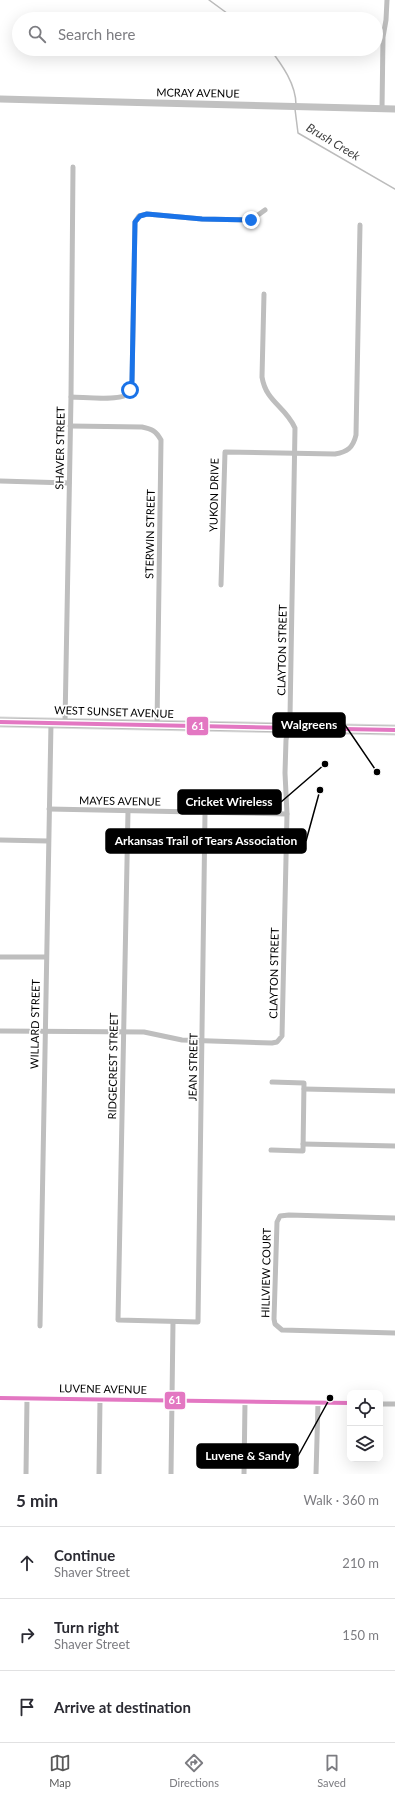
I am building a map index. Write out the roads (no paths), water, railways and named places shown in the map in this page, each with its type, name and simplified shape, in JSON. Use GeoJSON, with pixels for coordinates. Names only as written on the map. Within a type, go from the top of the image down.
{"type":"FeatureCollection","features":[{"type":"Feature","properties":{"kind":"highway","name":"WEST SUNSET AVENUE"},"geometry":{"type":"LineString","coordinates":[[0,722],[395,730]]}},
{"type":"Feature","properties":{"kind":"street"},"geometry":{"type":"LineString","coordinates":[[383,37],[387,0]]}},
{"type":"Feature","properties":{"kind":"street"},"geometry":{"type":"LineString","coordinates":[[382,109],[383,56]]}},
{"type":"Feature","properties":{"kind":"street","name":"MCRAY AVENUE"},"geometry":{"type":"LineString","coordinates":[[0,99],[395,109]]}},
{"type":"Feature","properties":{"kind":"street"},"geometry":{"type":"LineString","coordinates":[[71,397],[73,167]]}},
{"type":"Feature","properties":{"kind":"street","name":"SHAVER STREET"},"geometry":{"type":"LineString","coordinates":[[65,723],[71,397],[117,398],[125,396],[130,390],[132,381],[135,222],[140,216],[147,214],[202,219],[251,220],[265,210]]}},
{"type":"Feature","properties":{"kind":"street"},"geometry":{"type":"LineString","coordinates":[[295,454],[335,454],[345,452],[350,449],[354,443],[356,435],[360,225]]}},
{"type":"Feature","properties":{"kind":"street","name":"CLAYTON STREET"},"geometry":{"type":"LineString","coordinates":[[203,1041],[272,1043],[280,1039],[283,1032],[287,814],[286,740],[290,717],[295,428],[290,418],[284,410],[272,400],[263,385],[264,294]]}},
{"type":"Feature","properties":{"kind":"street","name":"STERWIN STREET"},"geometry":{"type":"LineString","coordinates":[[70,426],[142,427],[151,429],[157,433],[161,440],[157,726]]}},
{"type":"Feature","properties":{"kind":"street","name":"YUKON DRIVE"},"geometry":{"type":"LineString","coordinates":[[222,585],[225,452],[295,454]]}},
{"type":"Feature","properties":{"kind":"street"},"geometry":{"type":"LineString","coordinates":[[0,482],[69,483]]}},
{"type":"Feature","properties":{"kind":"street","name":"WILLARD STREET"},"geometry":{"type":"LineString","coordinates":[[40,1326],[51,723]]}},
{"type":"Feature","properties":{"kind":"street","name":"MAYES AVENUE"},"geometry":{"type":"LineString","coordinates":[[49,810],[287,814]]}},
{"type":"Feature","properties":{"kind":"street","name":"RIDGECREST STREET"},"geometry":{"type":"LineString","coordinates":[[128,811],[118,1320],[173,1322]]}},
{"type":"Feature","properties":{"kind":"street","name":"JEAN STREET"},"geometry":{"type":"LineString","coordinates":[[173,1322],[198,1322],[205,813]]}},
{"type":"Feature","properties":{"kind":"street"},"geometry":{"type":"LineString","coordinates":[[0,840],[48,841]]}},
{"type":"Feature","properties":{"kind":"street"},"geometry":{"type":"LineString","coordinates":[[0,957],[46,957]]}},
{"type":"Feature","properties":{"kind":"street"},"geometry":{"type":"LineString","coordinates":[[0,1031],[144,1032],[172,1039],[203,1041]]}},
{"type":"Feature","properties":{"kind":"street"},"geometry":{"type":"LineString","coordinates":[[271,1150],[303,1151],[304,1089],[304,1083],[272,1082]]}},
{"type":"Feature","properties":{"kind":"street"},"geometry":{"type":"LineString","coordinates":[[304,1089],[395,1091]]}},
{"type":"Feature","properties":{"kind":"street"},"geometry":{"type":"LineString","coordinates":[[303,1144],[395,1146]]}},
{"type":"Feature","properties":{"kind":"street","name":"HILLVIEW COURT"},"geometry":{"type":"LineString","coordinates":[[395,1218],[280,1216],[277,1222],[274,1320],[275,1324],[282,1330],[395,1333]]}},
{"type":"Feature","properties":{"kind":"street"},"geometry":{"type":"LineString","coordinates":[[171,1474],[173,1322]]}},
{"type":"Feature","properties":{"kind":"street","name":"LUVENE AVENUE"},"geometry":{"type":"LineString","coordinates":[[0,1398],[347,1404]]}},
{"type":"Feature","properties":{"kind":"street"},"geometry":{"type":"LineString","coordinates":[[26,1474],[27,1398]]}},
{"type":"Feature","properties":{"kind":"street"},"geometry":{"type":"LineString","coordinates":[[99,1474],[100,1399]]}},
{"type":"Feature","properties":{"kind":"street"},"geometry":{"type":"LineString","coordinates":[[244,1474],[245,1402]]}},
{"type":"Feature","properties":{"kind":"street"},"geometry":{"type":"LineString","coordinates":[[316,1474],[318,1403]]}},
{"type":"Feature","properties":{"kind":"street"},"geometry":{"type":"LineString","coordinates":[[383,1404],[395,1404]]}},
{"type":"Feature","properties":{"kind":"waterway","name":"Brush Creek"},"geometry":{"type":"LineString","coordinates":[[209,0],[225,12]]}},
{"type":"Feature","properties":{"kind":"waterway","name":"Brush Creek"},"geometry":{"type":"LineString","coordinates":[[275,56],[284,68],[291,82],[294,90],[296,105]]}},
{"type":"Feature","properties":{"kind":"waterway","name":"Brush Creek"},"geometry":{"type":"LineString","coordinates":[[295,109],[298,133],[395,189]]}},
{"type":"Feature","properties":{"kind":"place","name":"Cricket Wireless"},"geometry":{"type":"Point","coordinates":[325,764]}},
{"type":"Feature","properties":{"kind":"place","name":"Walgreens"},"geometry":{"type":"Point","coordinates":[377,772]}},
{"type":"Feature","properties":{"kind":"place","name":"Arkansas Trail of Tears Association"},"geometry":{"type":"Point","coordinates":[320,790]}},
{"type":"Feature","properties":{"kind":"place","name":"Luvene & Sandy"},"geometry":{"type":"Point","coordinates":[330,1398]}}]}
